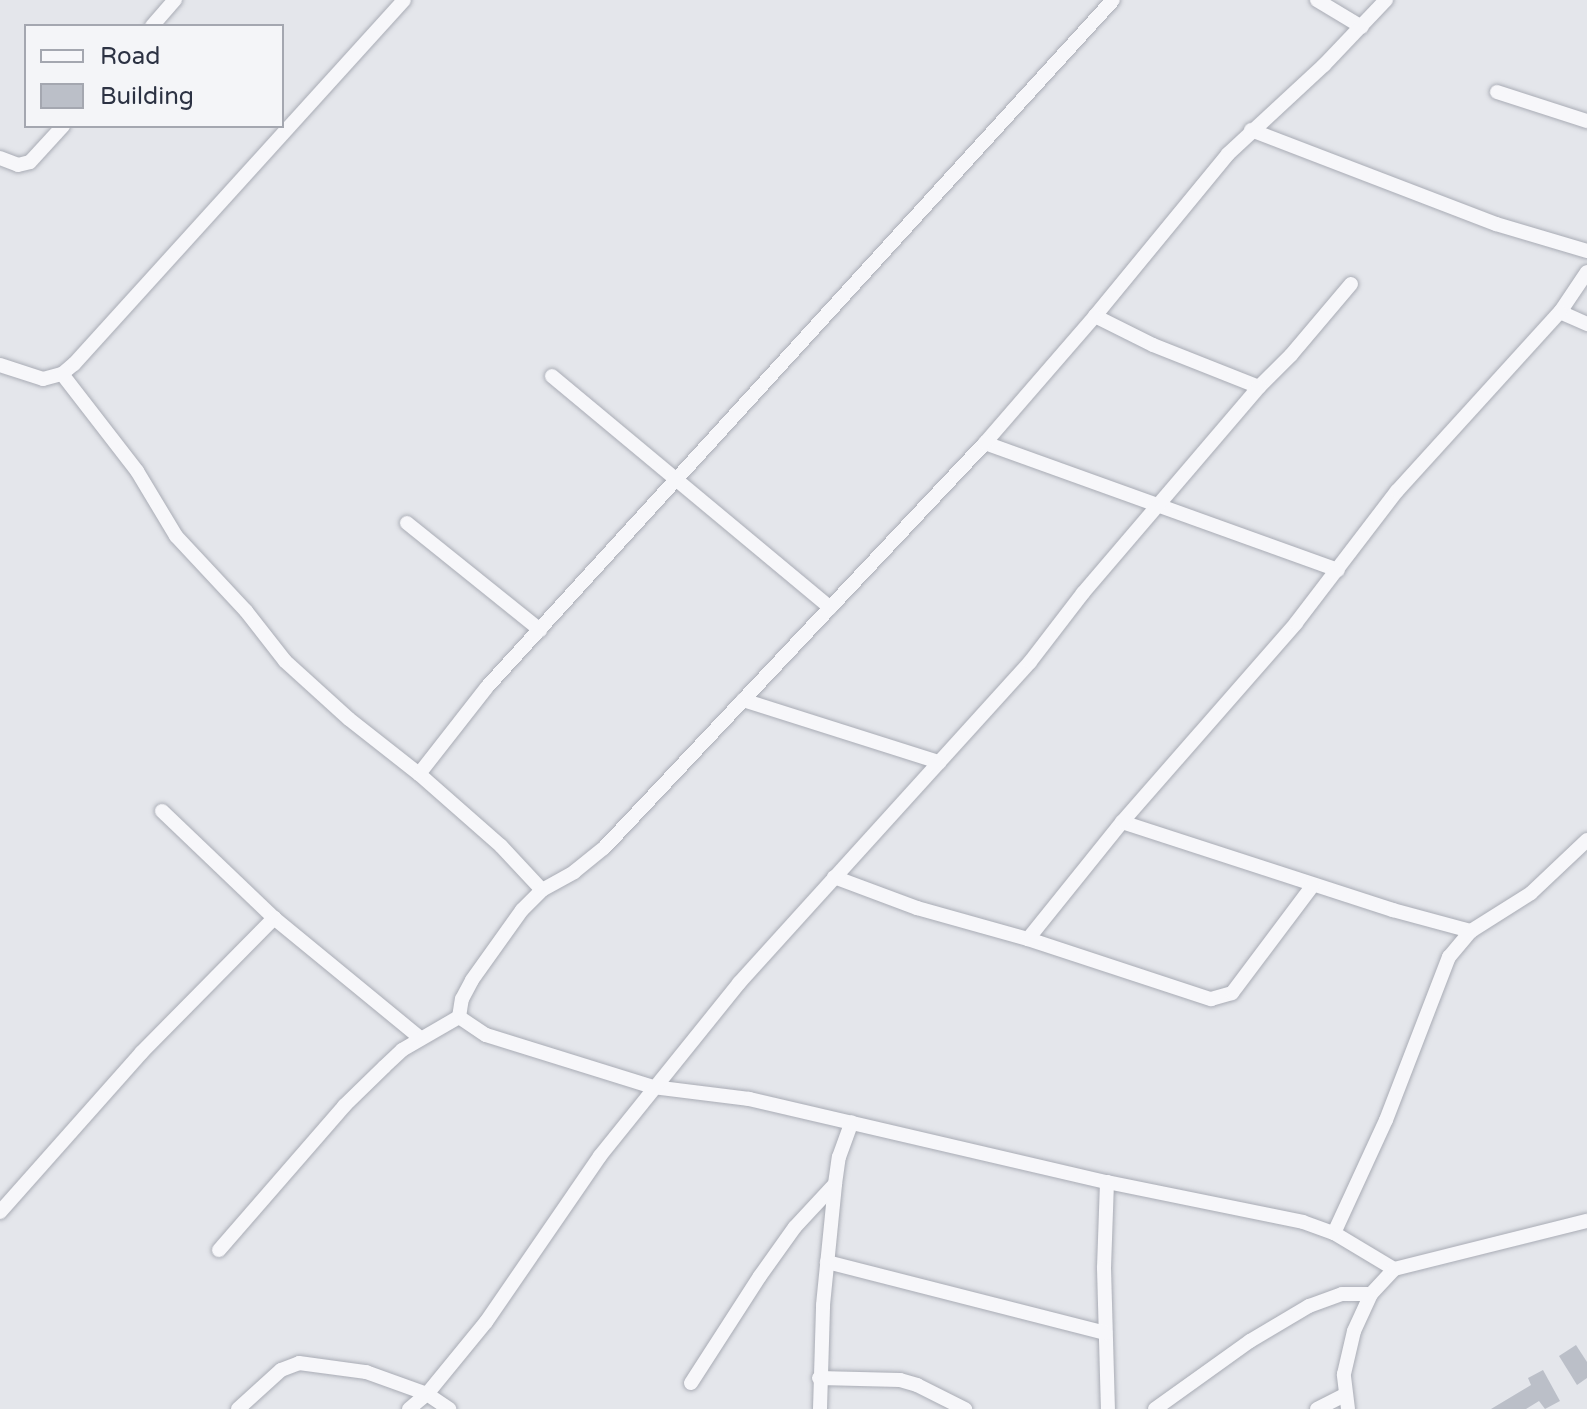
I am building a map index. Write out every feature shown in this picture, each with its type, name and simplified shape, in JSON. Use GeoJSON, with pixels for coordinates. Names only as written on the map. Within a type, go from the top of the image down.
{"type":"FeatureCollection","features":[{"type":"Feature","properties":{"kind":"street"},"geometry":{"type":"LineString","coordinates":[[154,24],[175,0]]}},
{"type":"Feature","properties":{"kind":"street"},"geometry":{"type":"LineString","coordinates":[[0,365],[43,379],[62,374],[404,0]]}},
{"type":"Feature","properties":{"kind":"street"},"geometry":{"type":"LineString","coordinates":[[419,774],[457,722],[875,258],[1113,0]]}},
{"type":"Feature","properties":{"kind":"street"},"geometry":{"type":"LineString","coordinates":[[1317,0],[1362,27]]}},
{"type":"Feature","properties":{"kind":"street"},"geometry":{"type":"LineString","coordinates":[[219,1250],[344,1106],[402,1050],[459,1017],[472,980],[522,910],[542,890],[574,872],[604,848],[985,443],[1095,316],[1187,201],[1251,130],[1362,27],[1386,0]]}},
{"type":"Feature","properties":{"kind":"street"},"geometry":{"type":"LineString","coordinates":[[1497,92],[1587,121]]}},
{"type":"Feature","properties":{"kind":"street"},"geometry":{"type":"LineString","coordinates":[[0,158],[18,165],[30,162],[61,128]]}},
{"type":"Feature","properties":{"kind":"street"},"geometry":{"type":"LineString","coordinates":[[1251,130],[1496,224],[1587,251]]}},
{"type":"Feature","properties":{"kind":"street"},"geometry":{"type":"LineString","coordinates":[[1028,939],[1122,822],[1338,570],[1433,449],[1560,312],[1587,272]]}},
{"type":"Feature","properties":{"kind":"street"},"geometry":{"type":"LineString","coordinates":[[409,1409],[427,1394],[509,1291],[600,1156],[739,983],[1030,662],[1259,387],[1310,334],[1351,284]]}},
{"type":"Feature","properties":{"kind":"street"},"geometry":{"type":"LineString","coordinates":[[1560,312],[1587,324]]}},
{"type":"Feature","properties":{"kind":"street"},"geometry":{"type":"LineString","coordinates":[[1095,316],[1153,345],[1259,387]]}},
{"type":"Feature","properties":{"kind":"street"},"geometry":{"type":"LineString","coordinates":[[62,374],[137,471],[176,536],[246,611],[285,661],[349,719],[419,774],[501,846],[542,890]]}},
{"type":"Feature","properties":{"kind":"street"},"geometry":{"type":"LineString","coordinates":[[552,376],[830,608]]}},
{"type":"Feature","properties":{"kind":"street"},"geometry":{"type":"LineString","coordinates":[[985,443],[1338,570]]}},
{"type":"Feature","properties":{"kind":"street"},"geometry":{"type":"LineString","coordinates":[[407,523],[540,630]]}},
{"type":"Feature","properties":{"kind":"street"},"geometry":{"type":"LineString","coordinates":[[743,700],[939,762]]}},
{"type":"Feature","properties":{"kind":"street"},"geometry":{"type":"LineString","coordinates":[[162,811],[274,918],[420,1038]]}},
{"type":"Feature","properties":{"kind":"street"},"geometry":{"type":"LineString","coordinates":[[1122,822],[1313,885],[1471,931]]}},
{"type":"Feature","properties":{"kind":"street"},"geometry":{"type":"LineString","coordinates":[[1334,1233],[1386,1120],[1439,976],[1460,940],[1531,893],[1587,840]]}},
{"type":"Feature","properties":{"kind":"street"},"geometry":{"type":"LineString","coordinates":[[834,877],[917,908],[1028,939],[1217,999],[1232,993],[1313,885]]}},
{"type":"Feature","properties":{"kind":"street"},"geometry":{"type":"LineString","coordinates":[[0,1212],[141,1053],[274,918]]}},
{"type":"Feature","properties":{"kind":"street"},"geometry":{"type":"LineString","coordinates":[[459,1017],[486,1035],[653,1087],[749,1099],[1107,1182],[1252,1209],[1334,1233],[1394,1269]]}},
{"type":"Feature","properties":{"kind":"street"},"geometry":{"type":"LineString","coordinates":[[820,1409],[819,1378],[835,1184],[852,1122]]}},
{"type":"Feature","properties":{"kind":"street"},"geometry":{"type":"LineString","coordinates":[[1107,1182],[1105,1333],[1108,1409]]}},
{"type":"Feature","properties":{"kind":"street"},"geometry":{"type":"LineString","coordinates":[[691,1383],[768,1264],[835,1184]]}},
{"type":"Feature","properties":{"kind":"street"},"geometry":{"type":"LineString","coordinates":[[1317,1409],[1347,1402],[1347,1356],[1371,1294],[1394,1269],[1587,1221]]}},
{"type":"Feature","properties":{"kind":"street"},"geometry":{"type":"LineString","coordinates":[[827,1262],[1105,1333]]}},
{"type":"Feature","properties":{"kind":"street"},"geometry":{"type":"LineString","coordinates":[[1155,1409],[1250,1341],[1309,1306],[1342,1294],[1371,1294]]}},
{"type":"Feature","properties":{"kind":"street"},"geometry":{"type":"LineString","coordinates":[[238,1409],[281,1370],[299,1363],[360,1370],[427,1394],[449,1409]]}},
{"type":"Feature","properties":{"kind":"street"},"geometry":{"type":"LineString","coordinates":[[819,1378],[900,1380],[965,1409]]}},
{"type":"Feature","properties":{"kind":"building"},"geometry":{"type":"Polygon","coordinates":[[[1576,1345],[1587,1362],[1587,1378],[1577,1385],[1559,1356],[1576,1345]]]}},
{"type":"Feature","properties":{"kind":"building"},"geometry":{"type":"Polygon","coordinates":[[[1543,1370],[1560,1401],[1545,1409],[1539,1401],[1526,1409],[1491,1409],[1531,1385],[1528,1378],[1543,1370]]]}}]}
